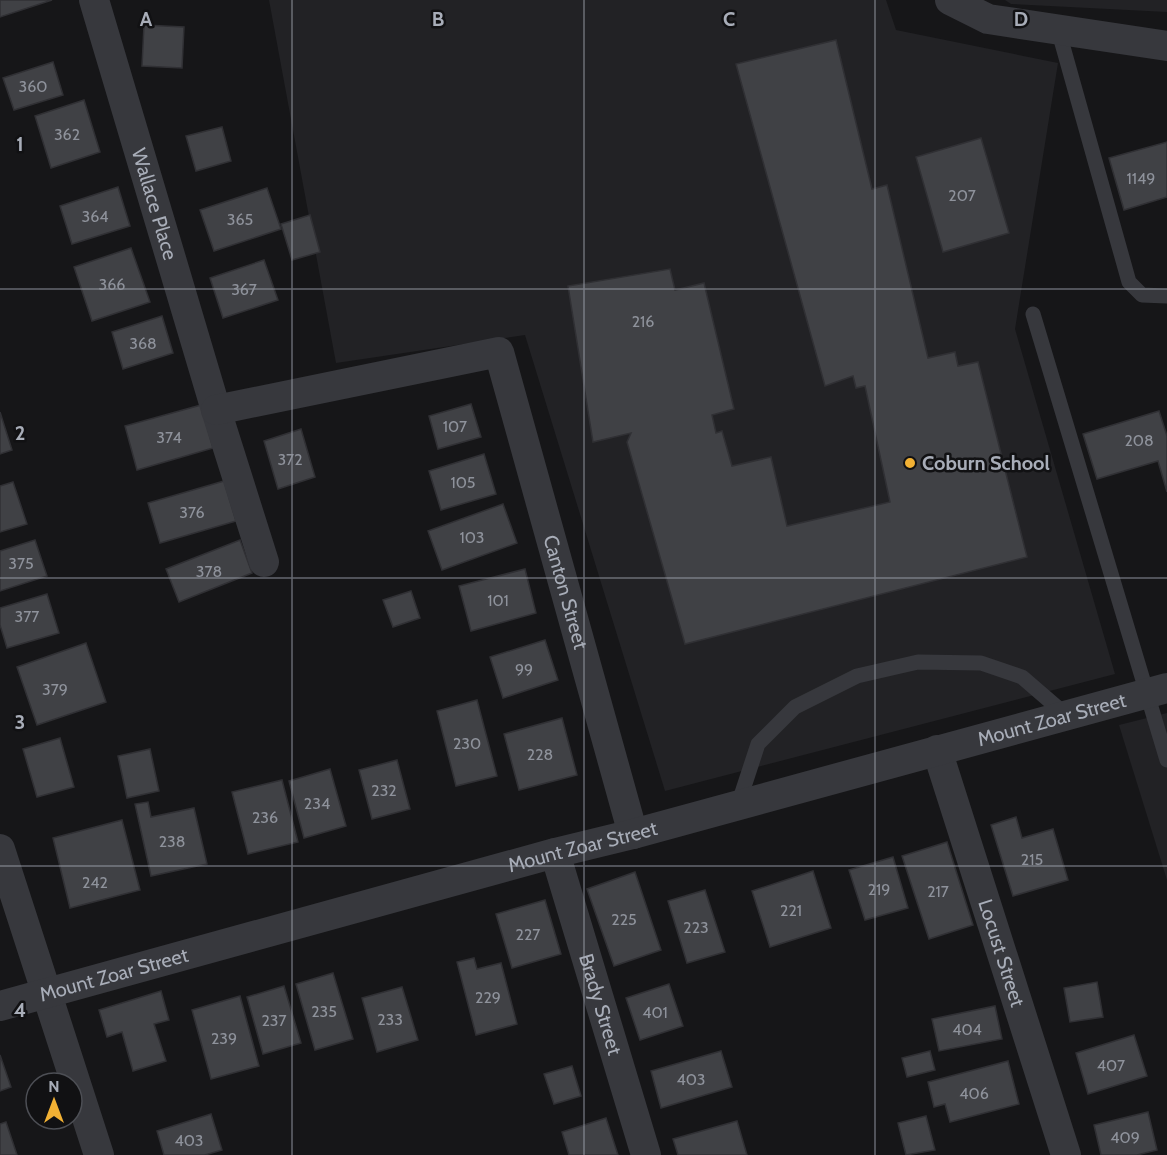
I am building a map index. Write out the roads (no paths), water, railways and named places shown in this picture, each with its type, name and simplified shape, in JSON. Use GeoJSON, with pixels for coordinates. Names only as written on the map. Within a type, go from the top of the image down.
{"type":"FeatureCollection","features":[{"type":"Feature","properties":{"kind":"street","name":"Wallace Place"},"geometry":{"type":"LineString","coordinates":[[94,0],[216,410],[264,562]]}},
{"type":"Feature","properties":{"kind":"street"},"geometry":{"type":"LineString","coordinates":[[950,0],[988,19],[1167,46]]}},
{"type":"Feature","properties":{"kind":"street","name":"Canton Street"},"geometry":{"type":"LineString","coordinates":[[216,410],[499,352],[633,834]]}},
{"type":"Feature","properties":{"kind":"street","name":"Mount Zoar Street"},"geometry":{"type":"LineString","coordinates":[[0,1006],[1158,690]]}},
{"type":"Feature","properties":{"kind":"street","name":"Locust Street"},"geometry":{"type":"LineString","coordinates":[[937,750],[1066,1155]]}},
{"type":"Feature","properties":{"kind":"street"},"geometry":{"type":"LineString","coordinates":[[0,849],[99,1155]]}},
{"type":"Feature","properties":{"kind":"street","name":"Brady Street"},"geometry":{"type":"LineString","coordinates":[[555,853],[646,1155]]}},
{"type":"Feature","properties":{"kind":"lane"},"geometry":{"type":"LineString","coordinates":[[1058,29],[1129,282],[1142,295],[1167,296]]}},
{"type":"Feature","properties":{"kind":"lane"},"geometry":{"type":"LineString","coordinates":[[1034,314],[1158,690],[1167,760]]}},
{"type":"Feature","properties":{"kind":"lane"},"geometry":{"type":"LineString","coordinates":[[738,805],[758,744],[795,707],[857,676],[918,662],[981,663],[1022,677],[1066,715]]}},
{"type":"Feature","properties":{"kind":"place","name":"Coburn School"},"geometry":{"type":"Point","coordinates":[910,463]}}]}
